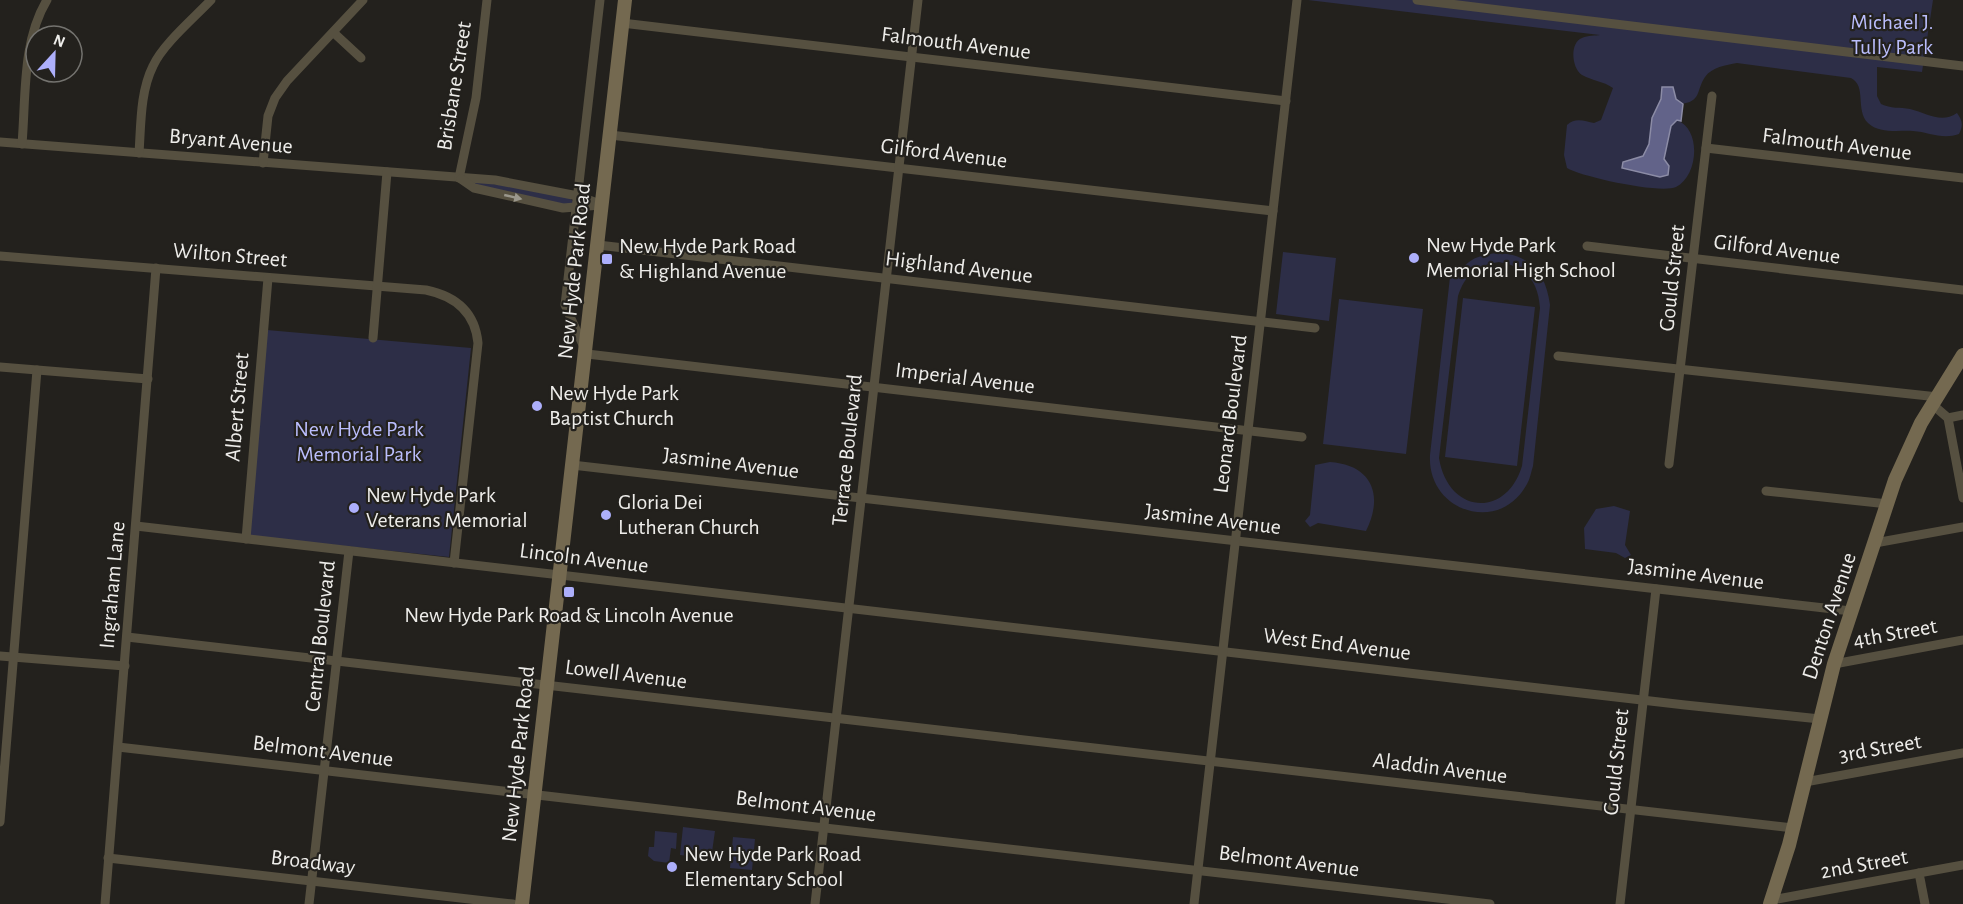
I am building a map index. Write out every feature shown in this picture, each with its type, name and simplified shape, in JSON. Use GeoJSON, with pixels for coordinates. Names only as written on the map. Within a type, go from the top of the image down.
{"type":"FeatureCollection","features":[{"type":"Feature","properties":{"kind":"main road","name":"New Hyde Park Road"},"geometry":{"type":"LineString","coordinates":[[522,904],[572,465],[587,354],[625,0]]}},
{"type":"Feature","properties":{"kind":"main road","name":"Denton Avenue"},"geometry":{"type":"LineString","coordinates":[[1771,902],[1793,828],[1834,664],[1888,504],[1910,444],[1963,355]]}},
{"type":"Feature","properties":{"kind":"street"},"geometry":{"type":"LineString","coordinates":[[22,144],[29,56],[34,29],[47,0]]}},
{"type":"Feature","properties":{"kind":"street"},"geometry":{"type":"LineString","coordinates":[[139,153],[144,90],[153,66],[161,52],[211,0]]}},
{"type":"Feature","properties":{"kind":"street"},"geometry":{"type":"LineString","coordinates":[[263,163],[268,116],[275,98],[286,81],[363,0]]}},
{"type":"Feature","properties":{"kind":"street","name":"Brisbane Street"},"geometry":{"type":"LineString","coordinates":[[459,178],[476,98],[487,0]]}},
{"type":"Feature","properties":{"kind":"street"},"geometry":{"type":"LineString","coordinates":[[587,354],[565,305],[600,0]]}},
{"type":"Feature","properties":{"kind":"street","name":"Terrace Boulevard"},"geometry":{"type":"LineString","coordinates":[[815,904],[918,0]]}},
{"type":"Feature","properties":{"kind":"street","name":"Leonard Boulevard"},"geometry":{"type":"LineString","coordinates":[[1194,904],[1297,0]]}},
{"type":"Feature","properties":{"kind":"street"},"geometry":{"type":"LineString","coordinates":[[1417,0],[1963,66]]}},
{"type":"Feature","properties":{"kind":"street","name":"Falmouth Avenue"},"geometry":{"type":"LineString","coordinates":[[622,23],[1286,101]]}},
{"type":"Feature","properties":{"kind":"street"},"geometry":{"type":"LineString","coordinates":[[334,33],[361,58]]}},
{"type":"Feature","properties":{"kind":"street","name":"Gould Street"},"geometry":{"type":"LineString","coordinates":[[1669,464],[1712,96]]}},
{"type":"Feature","properties":{"kind":"street","name":"Gilford Avenue"},"geometry":{"type":"LineString","coordinates":[[610,135],[1273,211]]}},
{"type":"Feature","properties":{"kind":"street","name":"Bryant Avenue"},"geometry":{"type":"LineString","coordinates":[[0,142],[495,180],[578,196],[603,205]]}},
{"type":"Feature","properties":{"kind":"street","name":"Falmouth Avenue"},"geometry":{"type":"LineString","coordinates":[[1706,148],[1963,178]]}},
{"type":"Feature","properties":{"kind":"street"},"geometry":{"type":"LineString","coordinates":[[373,338],[387,172]]}},
{"type":"Feature","properties":{"kind":"street","name":"Bryant Avenue"},"geometry":{"type":"LineString","coordinates":[[459,178],[474,188],[563,208],[603,205]]}},
{"type":"Feature","properties":{"kind":"street","name":"Highland Avenue"},"geometry":{"type":"LineString","coordinates":[[598,244],[1315,328]]}},
{"type":"Feature","properties":{"kind":"street","name":"Gilford Avenue"},"geometry":{"type":"LineString","coordinates":[[1587,246],[1963,290]]}},
{"type":"Feature","properties":{"kind":"street","name":"Wilton Street"},"geometry":{"type":"LineString","coordinates":[[0,256],[426,290],[440,293],[454,300],[463,307],[473,322],[478,343],[454,563]]}},
{"type":"Feature","properties":{"kind":"street","name":"Ingraham Lane"},"geometry":{"type":"LineString","coordinates":[[105,904],[156,268]]}},
{"type":"Feature","properties":{"kind":"street","name":"Albert Street"},"geometry":{"type":"LineString","coordinates":[[246,539],[267,278]]}},
{"type":"Feature","properties":{"kind":"street","name":"Imperial Avenue"},"geometry":{"type":"LineString","coordinates":[[587,354],[1302,437]]}},
{"type":"Feature","properties":{"kind":"street"},"geometry":{"type":"LineString","coordinates":[[1557,356],[1857,388],[1935,401],[1948,418],[1963,498]]}},
{"type":"Feature","properties":{"kind":"street"},"geometry":{"type":"LineString","coordinates":[[0,367],[148,379]]}},
{"type":"Feature","properties":{"kind":"street"},"geometry":{"type":"LineString","coordinates":[[0,822],[38,370]]}},
{"type":"Feature","properties":{"kind":"street"},"geometry":{"type":"LineString","coordinates":[[1948,418],[1963,415]]}},
{"type":"Feature","properties":{"kind":"street","name":"Jasmine Avenue"},"geometry":{"type":"LineString","coordinates":[[572,465],[1851,611]]}},
{"type":"Feature","properties":{"kind":"street"},"geometry":{"type":"LineString","coordinates":[[1766,491],[1888,504]]}},
{"type":"Feature","properties":{"kind":"street","name":"Lincoln Avenue"},"geometry":{"type":"LineString","coordinates":[[136,526],[849,608]]}},
{"type":"Feature","properties":{"kind":"street"},"geometry":{"type":"LineString","coordinates":[[1875,543],[1963,527]]}},
{"type":"Feature","properties":{"kind":"street","name":"Central Boulevard"},"geometry":{"type":"LineString","coordinates":[[309,904],[349,551]]}},
{"type":"Feature","properties":{"kind":"street","name":"Gould Street"},"geometry":{"type":"LineString","coordinates":[[1620,904],[1656,589]]}},
{"type":"Feature","properties":{"kind":"street","name":"West End Avenue"},"geometry":{"type":"LineString","coordinates":[[849,608],[1820,719]]}},
{"type":"Feature","properties":{"kind":"street","name":"Lowell Avenue"},"geometry":{"type":"LineString","coordinates":[[127,637],[1121,751]]}},
{"type":"Feature","properties":{"kind":"street","name":"4th Street"},"geometry":{"type":"LineString","coordinates":[[1834,664],[1963,640]]}},
{"type":"Feature","properties":{"kind":"street"},"geometry":{"type":"LineString","coordinates":[[0,656],[125,666]]}},
{"type":"Feature","properties":{"kind":"street","name":"Belmont Avenue"},"geometry":{"type":"LineString","coordinates":[[118,747],[1490,904]]}},
{"type":"Feature","properties":{"kind":"street","name":"Aladdin Avenue"},"geometry":{"type":"LineString","coordinates":[[1121,751],[1793,828]]}},
{"type":"Feature","properties":{"kind":"street","name":"3rd Street"},"geometry":{"type":"LineString","coordinates":[[1805,782],[1963,753]]}},
{"type":"Feature","properties":{"kind":"street","name":"Broadway"},"geometry":{"type":"LineString","coordinates":[[108,858],[513,904]]}},
{"type":"Feature","properties":{"kind":"street","name":"2nd Street"},"geometry":{"type":"LineString","coordinates":[[1771,902],[1963,865]]}},
{"type":"Feature","properties":{"kind":"street"},"geometry":{"type":"LineString","coordinates":[[1919,873],[1925,904]]}},
{"type":"Feature","properties":{"kind":"green space","name":"Michael J. Tully Park"},"geometry":{"type":"Polygon","coordinates":[[[1308,0],[1933,0],[1922,72],[1877,67],[1877,96],[1881,104],[1885,106],[1910,109],[1934,117],[1945,118],[1957,113],[1962,124],[1959,134],[1953,136],[1878,129],[1864,118],[1859,87],[1851,78],[1737,63],[1711,71],[1702,82],[1695,98],[1687,103],[1680,104],[1662,87],[1661,99],[1652,118],[1649,144],[1643,156],[1623,162],[1636,171],[1660,177],[1671,126],[1677,120],[1685,125],[1690,133],[1694,153],[1693,164],[1683,181],[1676,187],[1667,189],[1621,184],[1567,168],[1564,155],[1567,125],[1577,120],[1594,123],[1601,120],[1613,88],[1582,75],[1574,62],[1574,50],[1578,41],[1587,36],[1600,35],[1308,0]]]}},
{"type":"Feature","properties":{"kind":"green space"},"geometry":{"type":"Polygon","coordinates":[[[465,180],[563,194],[576,203],[562,206],[475,187],[465,180]]]}},
{"type":"Feature","properties":{"kind":"green space"},"geometry":{"type":"Polygon","coordinates":[[[1283,252],[1336,258],[1329,321],[1276,314],[1283,252]]]}},
{"type":"Feature","properties":{"kind":"green space"},"geometry":{"type":"Polygon","coordinates":[[[1490,254],[1509,254],[1527,261],[1534,267],[1545,284],[1550,305],[1530,478],[1515,500],[1500,509],[1484,512],[1467,510],[1452,503],[1440,491],[1432,475],[1430,455],[1450,277],[1456,278],[1468,263],[1490,254]],[[1491,263],[1472,272],[1464,282],[1458,296],[1439,458],[1444,477],[1454,490],[1465,499],[1478,503],[1491,502],[1504,495],[1514,483],[1522,466],[1540,308],[1537,290],[1529,276],[1517,267],[1491,263]]]}},
{"type":"Feature","properties":{"kind":"green space"},"geometry":{"type":"Polygon","coordinates":[[[1463,298],[1535,307],[1517,466],[1445,457],[1463,298]]]}},
{"type":"Feature","properties":{"kind":"green space"},"geometry":{"type":"Polygon","coordinates":[[[1339,299],[1423,309],[1406,454],[1323,444],[1339,299]]]}},
{"type":"Feature","properties":{"kind":"green space","name":"New Hyde Park Memorial Park"},"geometry":{"type":"Polygon","coordinates":[[[267,330],[471,348],[449,557],[250,536],[267,330]]]}},
{"type":"Feature","properties":{"kind":"green space"},"geometry":{"type":"Polygon","coordinates":[[[1330,462],[1356,469],[1365,476],[1370,484],[1374,494],[1374,505],[1366,531],[1318,523],[1310,527],[1305,521],[1310,515],[1315,465],[1330,462]]]}},
{"type":"Feature","properties":{"kind":"green space"},"geometry":{"type":"Polygon","coordinates":[[[1614,506],[1630,511],[1625,545],[1631,555],[1625,558],[1616,553],[1585,549],[1584,528],[1596,509],[1614,506]]]}},
{"type":"Feature","properties":{"kind":"green space"},"geometry":{"type":"Polygon","coordinates":[[[683,827],[715,831],[711,859],[680,855],[683,827]]]}},
{"type":"Feature","properties":{"kind":"green space"},"geometry":{"type":"Polygon","coordinates":[[[655,831],[677,833],[676,849],[671,848],[669,863],[654,861],[648,856],[649,847],[654,847],[655,831]]]}},
{"type":"Feature","properties":{"kind":"green space"},"geometry":{"type":"Polygon","coordinates":[[[733,837],[755,839],[752,870],[730,868],[733,837]]]}},
{"type":"Feature","properties":{"kind":"shaded area"},"geometry":{"type":"Polygon","coordinates":[[[1662,87],[1673,87],[1676,99],[1683,104],[1681,121],[1677,120],[1671,126],[1664,159],[1669,166],[1668,175],[1660,177],[1622,168],[1623,162],[1643,156],[1649,144],[1652,118],[1661,99],[1662,87]]]}},
{"type":"Feature","properties":{"kind":"place","name":"New Hyde Park Memorial High School"},"geometry":{"type":"Point","coordinates":[1414,258]}},
{"type":"Feature","properties":{"kind":"place","name":"New Hyde Park Road & Highland Avenue"},"geometry":{"type":"Point","coordinates":[607,259]}},
{"type":"Feature","properties":{"kind":"place","name":"New Hyde Park Baptist Church"},"geometry":{"type":"Point","coordinates":[537,406]}},
{"type":"Feature","properties":{"kind":"place","name":"New Hyde Park Veterans Memorial"},"geometry":{"type":"Point","coordinates":[354,508]}},
{"type":"Feature","properties":{"kind":"place","name":"Gloria Dei Lutheran Church"},"geometry":{"type":"Point","coordinates":[606,515]}},
{"type":"Feature","properties":{"kind":"place","name":"New Hyde Park Road & Lincoln Avenue"},"geometry":{"type":"Point","coordinates":[569,592]}},
{"type":"Feature","properties":{"kind":"place","name":"New Hyde Park Road Elementary School"},"geometry":{"type":"Point","coordinates":[672,867]}}]}
